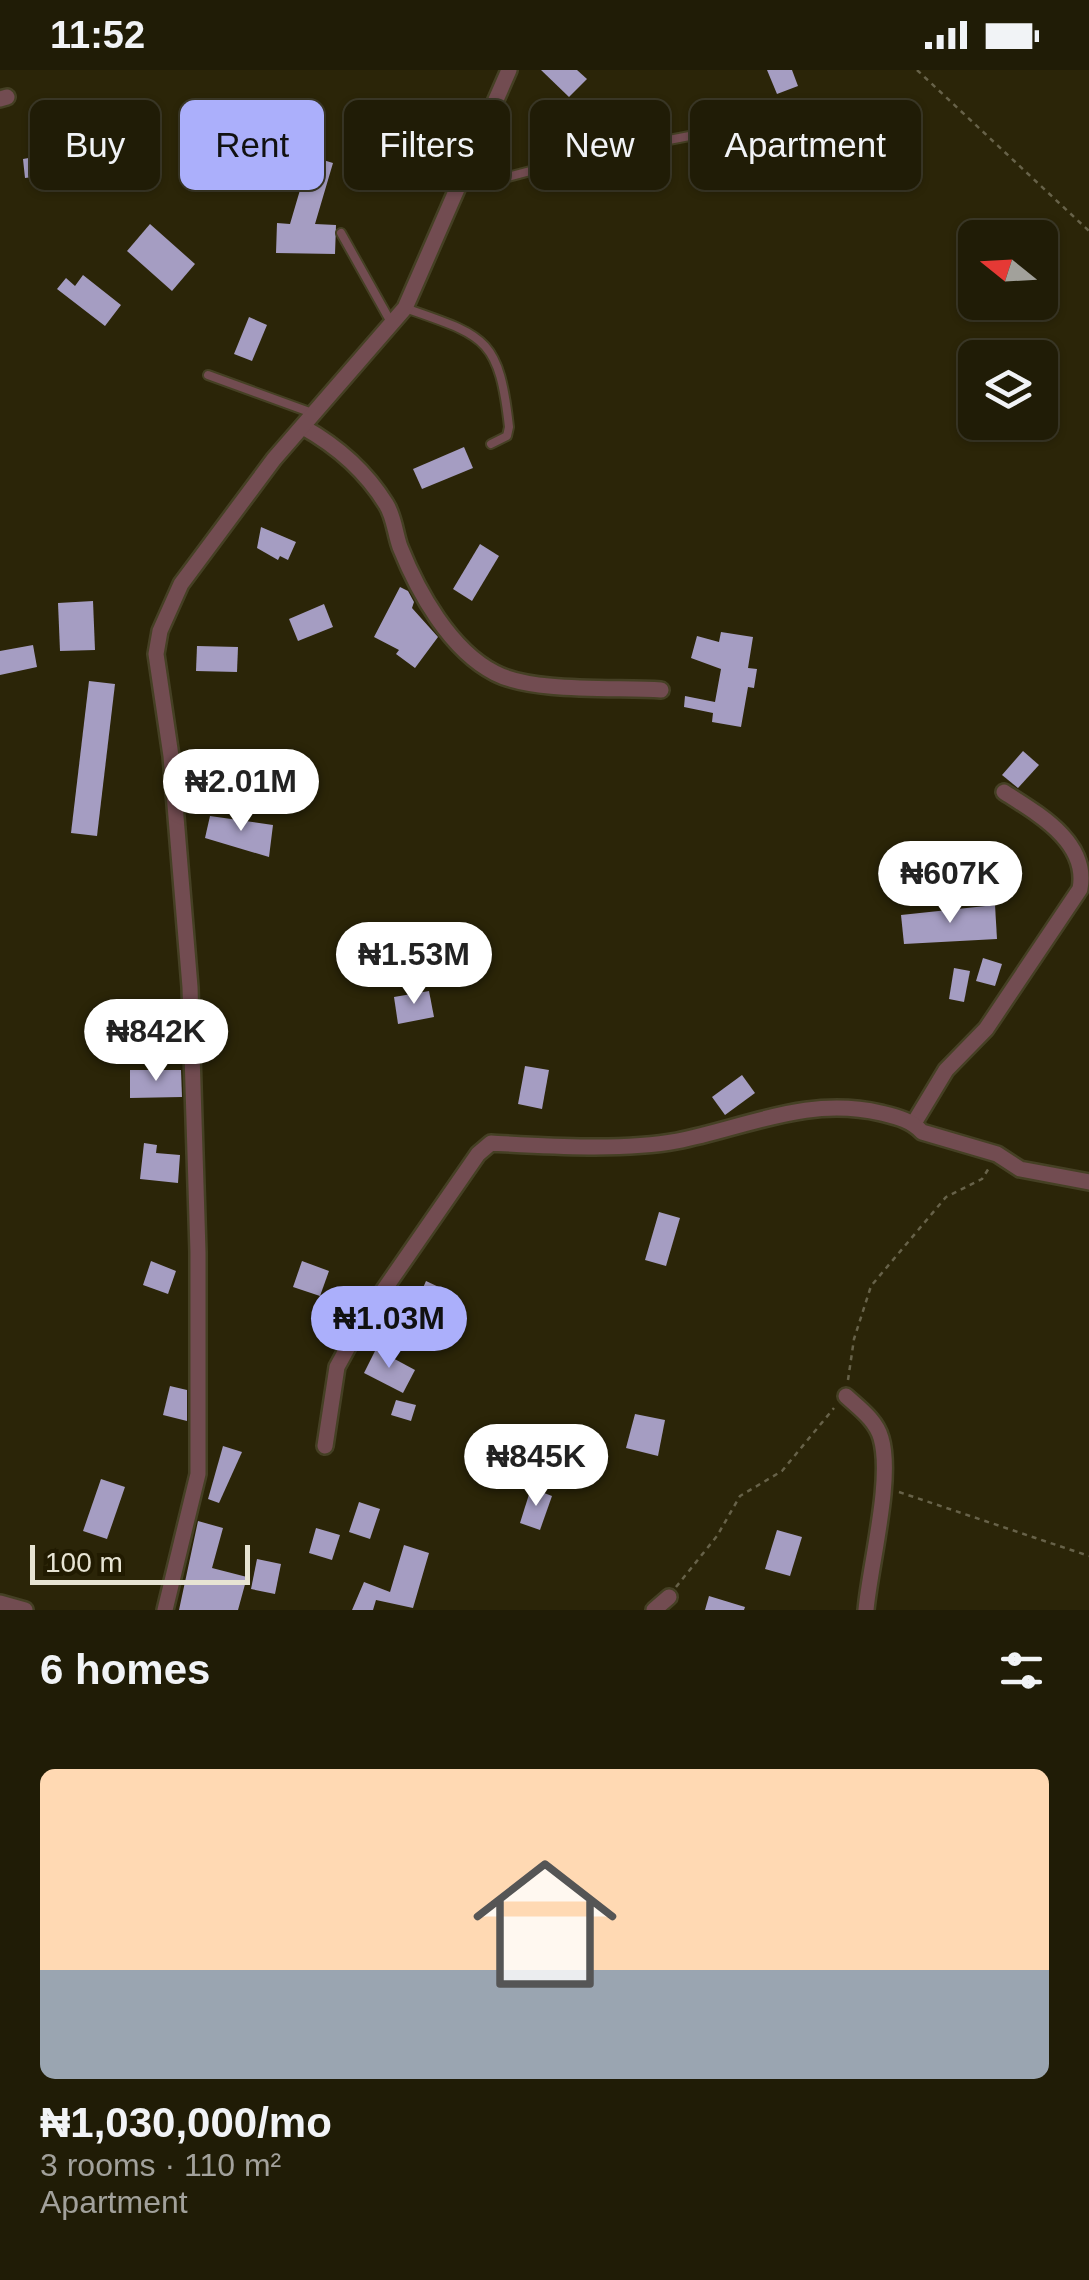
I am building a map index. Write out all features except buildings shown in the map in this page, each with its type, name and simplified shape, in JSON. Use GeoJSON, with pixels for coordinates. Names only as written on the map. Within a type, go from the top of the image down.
{"type":"FeatureCollection","features":[{"type":"Feature","properties":{"kind":"street"},"geometry":{"type":"LineString","coordinates":[[497,100],[509,70]]}},
{"type":"Feature","properties":{"kind":"street"},"geometry":{"type":"LineString","coordinates":[[164,1610],[198,1474],[198,1252],[190,987],[172,756],[156,654],[160,630],[181,584],[303,427],[405,308],[459,190]]}},
{"type":"Feature","properties":{"kind":"street"},"geometry":{"type":"LineString","coordinates":[[303,427],[333,444],[367,477],[388,508],[420,588],[444,626],[481,663],[496,674],[534,682],[661,690]]}},
{"type":"Feature","properties":{"kind":"street"},"geometry":{"type":"LineString","coordinates":[[914,1123],[946,1070],[986,1029],[1080,889],[1084,873],[1077,852],[1048,821],[1004,792]]}},
{"type":"Feature","properties":{"kind":"street"},"geometry":{"type":"LineString","coordinates":[[326,1446],[337,1368],[361,1323],[478,1154],[490,1144],[674,1141],[813,1106],[850,1106],[914,1123],[922,1132],[997,1154],[1020,1169],[1089,1182]]}},
{"type":"Feature","properties":{"kind":"street"},"geometry":{"type":"LineString","coordinates":[[846,1396],[873,1421],[882,1438],[866,1610]]}},
{"type":"Feature","properties":{"kind":"street"},"geometry":{"type":"LineString","coordinates":[[654,1610],[668,1596]]}},
{"type":"Feature","properties":{"kind":"street"},"geometry":{"type":"LineString","coordinates":[[0,1603],[25,1610]]}},
{"type":"Feature","properties":{"kind":"lane"},"geometry":{"type":"LineString","coordinates":[[510,176],[690,136]]}},
{"type":"Feature","properties":{"kind":"lane"},"geometry":{"type":"LineString","coordinates":[[342,233],[392,324]]}},
{"type":"Feature","properties":{"kind":"lane"},"geometry":{"type":"LineString","coordinates":[[405,308],[483,339],[498,364],[509,427],[507,436],[491,444]]}},
{"type":"Feature","properties":{"kind":"lane"},"geometry":{"type":"LineString","coordinates":[[208,375],[315,414]]}},
{"type":"Feature","properties":{"kind":"path"},"geometry":{"type":"LineString","coordinates":[[917,70],[1089,230]]}},
{"type":"Feature","properties":{"kind":"path"},"geometry":{"type":"LineString","coordinates":[[668,1596],[717,1536],[740,1496],[782,1471],[846,1396],[854,1339],[871,1286],[946,1197],[982,1179],[997,1154]]}},
{"type":"Feature","properties":{"kind":"path"},"geometry":{"type":"LineString","coordinates":[[881,1480],[905,1497],[1089,1556]]}}]}
